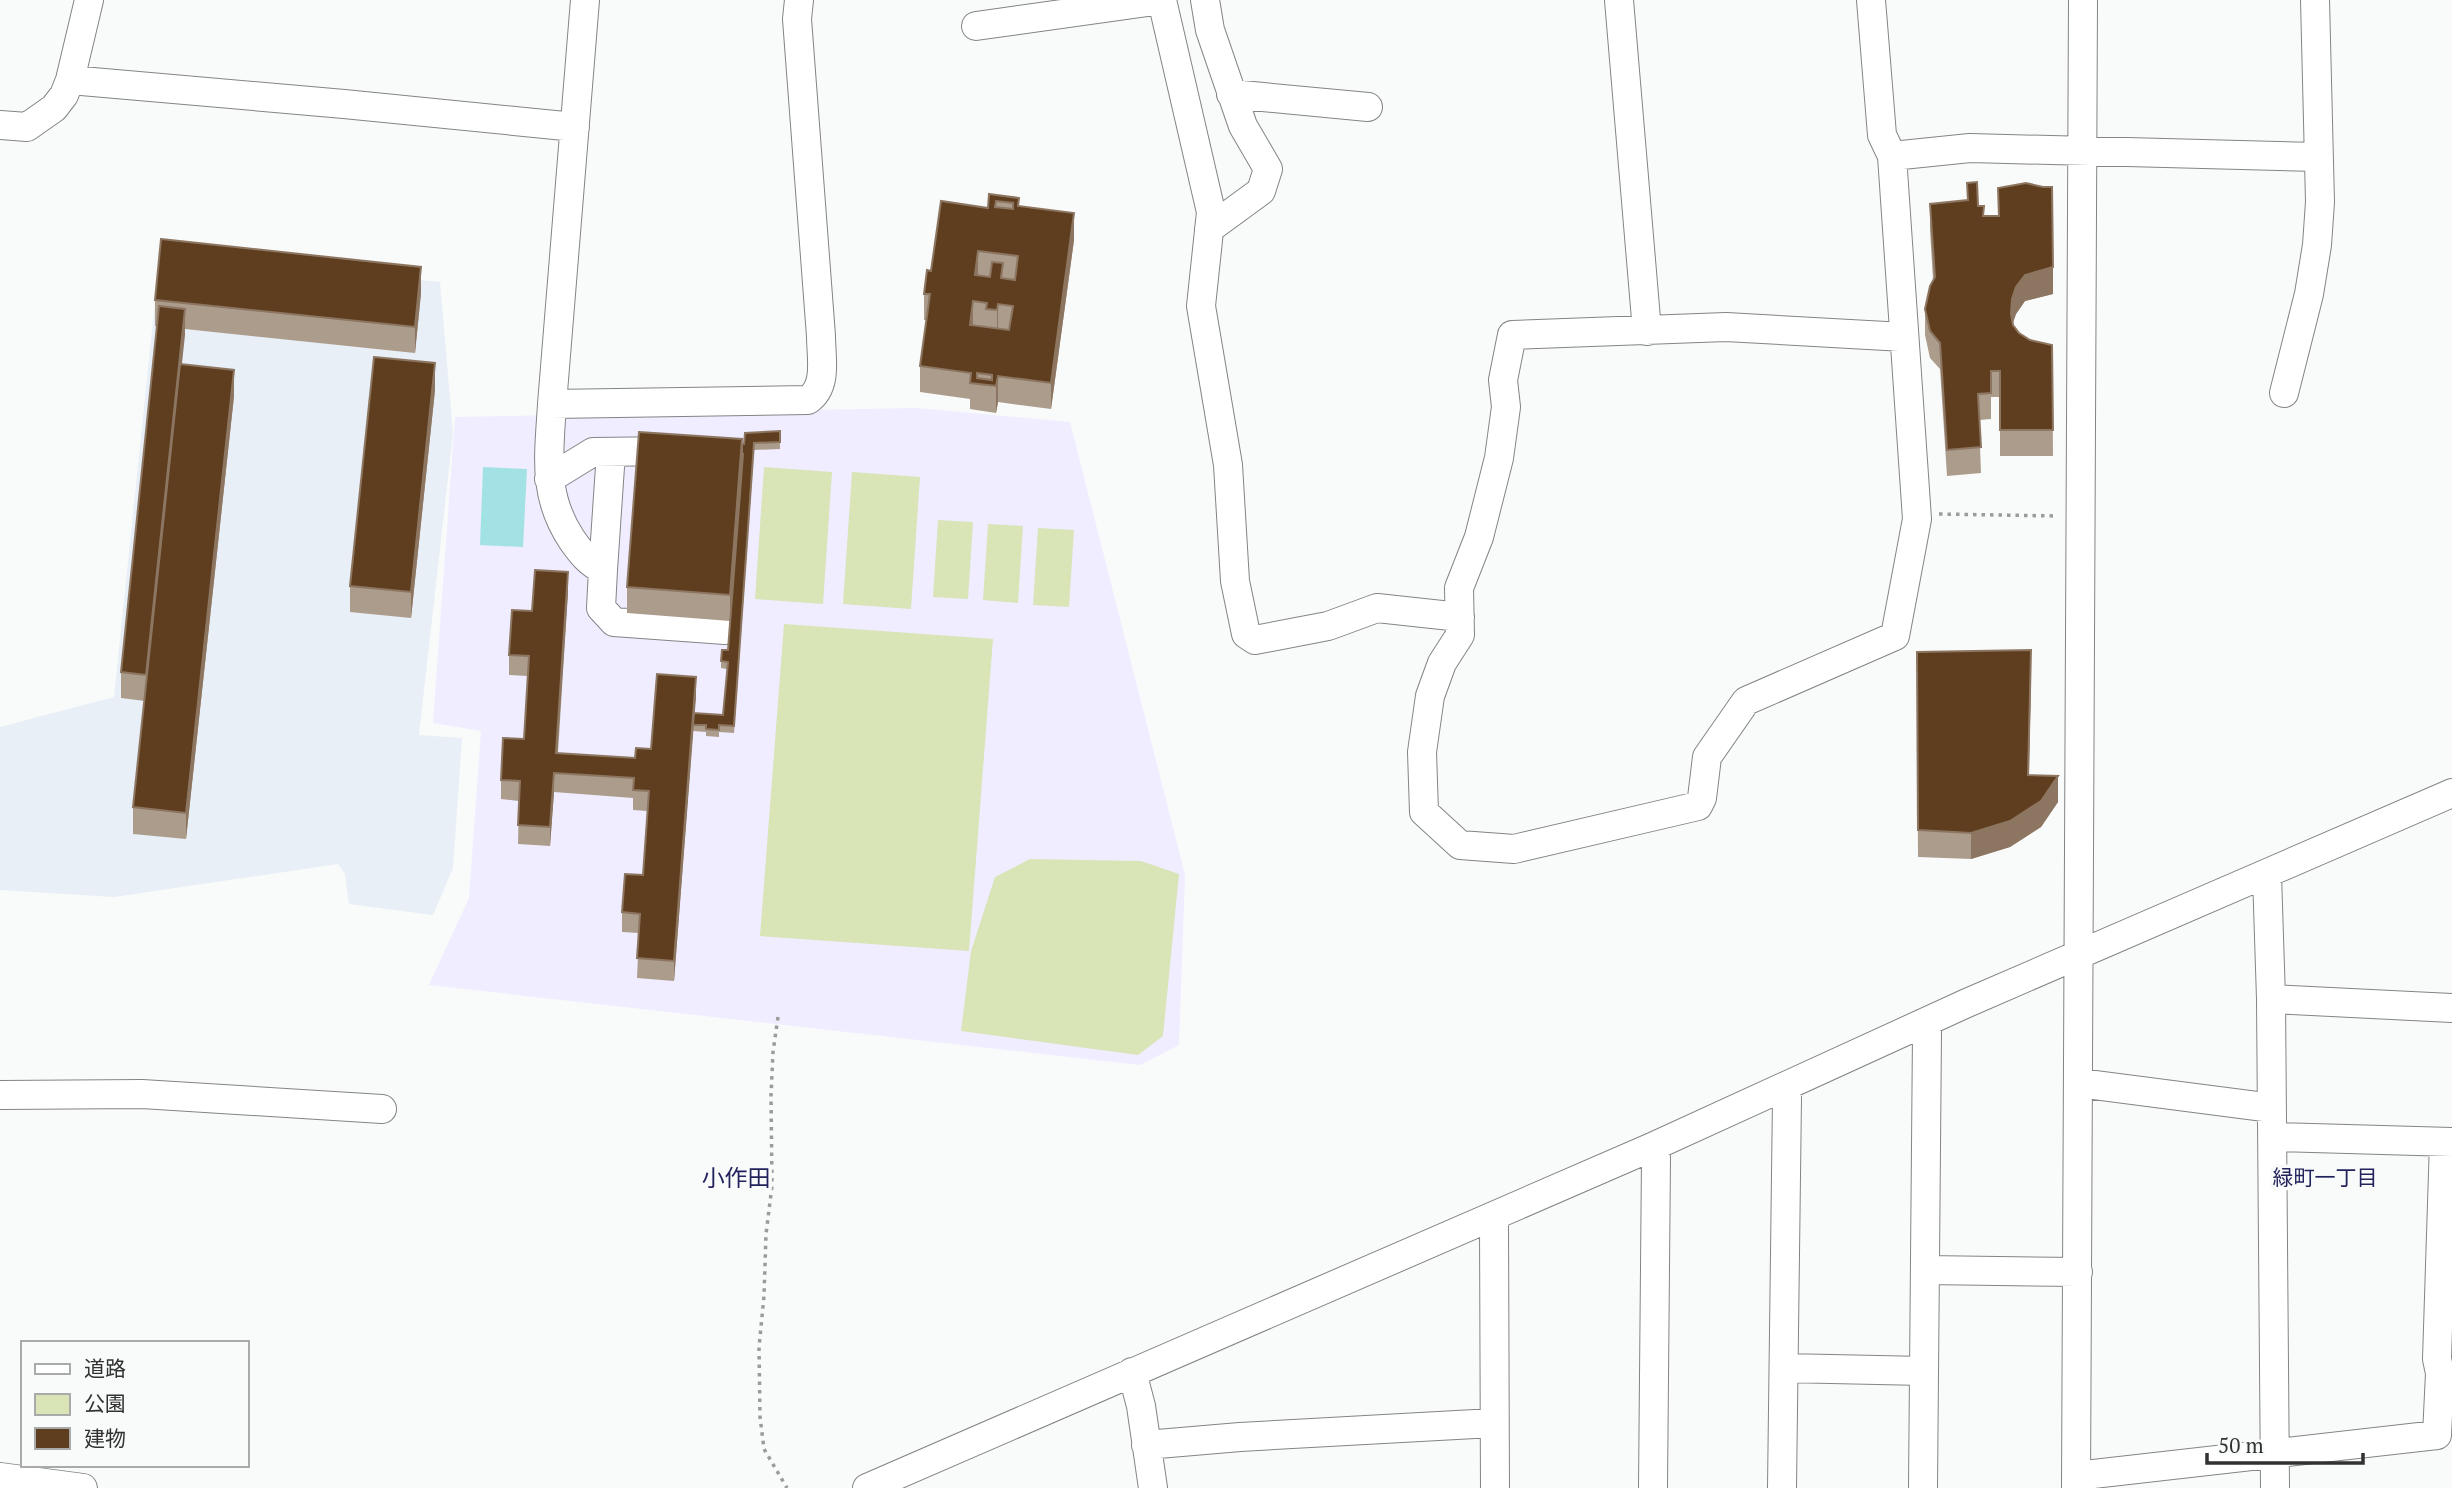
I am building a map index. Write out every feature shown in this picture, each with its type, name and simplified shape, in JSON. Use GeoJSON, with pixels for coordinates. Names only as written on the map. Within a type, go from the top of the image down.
{"type":"FeatureCollection","features":[{"type":"Feature","properties":{"kind":"street"},"geometry":{"type":"LineString","coordinates":[[0,125],[27,127],[54,108],[64,95],[89,0]]}},
{"type":"Feature","properties":{"kind":"street"},"geometry":{"type":"LineString","coordinates":[[585,0],[552,404],[549,479],[559,520],[586,561],[603,570]]}},
{"type":"Feature","properties":{"kind":"street"},"geometry":{"type":"LineString","coordinates":[[552,404],[808,400],[817,394],[821,382],[821,336],[797,19],[799,0]]}},
{"type":"Feature","properties":{"kind":"street"},"geometry":{"type":"LineString","coordinates":[[976,26],[1018,10],[1162,0],[1211,212],[1201,306],[1228,465],[1235,581],[1245,634],[1255,640],[1328,626],[1377,608],[1460,617]]}},
{"type":"Feature","properties":{"kind":"street"},"geometry":{"type":"LineString","coordinates":[[1205,0],[1210,30],[1231,94],[1243,126],[1268,169],[1261,191],[1209,229]]}},
{"type":"Feature","properties":{"kind":"street"},"geometry":{"type":"LineString","coordinates":[[1619,0],[1647,331]]}},
{"type":"Feature","properties":{"kind":"street"},"geometry":{"type":"LineString","coordinates":[[1871,0],[1882,135],[1892,156],[1917,519],[1895,636],[1746,701],[1707,757],[1702,798],[1698,806],[1514,849],[1460,845],[1424,812],[1422,752],[1430,696],[1442,663],[1460,635],[1460,588],[1479,537],[1499,458],[1506,407],[1503,380],[1512,335],[1726,327],[1904,337]]}},
{"type":"Feature","properties":{"kind":"street"},"geometry":{"type":"LineString","coordinates":[[2083,0],[2076,1482],[2274,1454],[2437,1435],[2446,1373],[2437,1359],[2448,1142],[2273,1137]]}},
{"type":"Feature","properties":{"kind":"street"},"geometry":{"type":"LineString","coordinates":[[2284,393],[2309,294],[2317,245],[2320,202],[2315,0]]}},
{"type":"Feature","properties":{"kind":"street"},"geometry":{"type":"LineString","coordinates":[[70,80],[575,127]]}},
{"type":"Feature","properties":{"kind":"street"},"geometry":{"type":"LineString","coordinates":[[1231,94],[1368,107]]}},
{"type":"Feature","properties":{"kind":"street"},"geometry":{"type":"LineString","coordinates":[[1892,156],[1970,148],[2318,157]]}},
{"type":"Feature","properties":{"kind":"street"},"geometry":{"type":"LineString","coordinates":[[549,479],[593,453],[687,451]]}},
{"type":"Feature","properties":{"kind":"street"},"geometry":{"type":"LineString","coordinates":[[611,452],[601,608],[614,622],[725,630]]}},
{"type":"Feature","properties":{"kind":"street"},"geometry":{"type":"LineString","coordinates":[[867,1488],[1652,1147],[1923,1023],[2452,793]]}},
{"type":"Feature","properties":{"kind":"street"},"geometry":{"type":"LineString","coordinates":[[2267,875],[2273,1137],[2275,1488]]}},
{"type":"Feature","properties":{"kind":"street"},"geometry":{"type":"LineString","coordinates":[[2271,999],[2452,1008]]}},
{"type":"Feature","properties":{"kind":"street"},"geometry":{"type":"LineString","coordinates":[[1923,1023],[1927,1032],[1923,1488]]}},
{"type":"Feature","properties":{"kind":"street"},"geometry":{"type":"LineString","coordinates":[[2079,1083],[2272,1108]]}},
{"type":"Feature","properties":{"kind":"street"},"geometry":{"type":"LineString","coordinates":[[1782,1488],[1787,1097],[1783,1088]]}},
{"type":"Feature","properties":{"kind":"street"},"geometry":{"type":"LineString","coordinates":[[0,1095],[142,1094],[382,1109]]}},
{"type":"Feature","properties":{"kind":"street"},"geometry":{"type":"LineString","coordinates":[[1652,1147],[1656,1157],[1653,1488]]}},
{"type":"Feature","properties":{"kind":"street"},"geometry":{"type":"LineString","coordinates":[[1491,1217],[1494,1224],[1494,1488]]}},
{"type":"Feature","properties":{"kind":"street"},"geometry":{"type":"LineString","coordinates":[[1925,1269],[2078,1272]]}},
{"type":"Feature","properties":{"kind":"street"},"geometry":{"type":"LineString","coordinates":[[1784,1368],[1924,1371]]}},
{"type":"Feature","properties":{"kind":"street"},"geometry":{"type":"LineString","coordinates":[[1132,1372],[1136,1381],[1153,1488]]}},
{"type":"Feature","properties":{"kind":"street"},"geometry":{"type":"LineString","coordinates":[[1146,1445],[1493,1423]]}},
{"type":"Feature","properties":{"kind":"street"},"geometry":{"type":"LineString","coordinates":[[0,1477],[83,1488]]}},
{"type":"Feature","properties":{"kind":"path"},"geometry":{"type":"LineString","coordinates":[[1917,519],[1935,514],[2080,516]]}},
{"type":"Feature","properties":{"kind":"path"},"geometry":{"type":"LineString","coordinates":[[778,1017],[771,1096],[772,1186],[759,1347],[760,1417],[764,1449],[786,1488]]}},
{"type":"Feature","properties":{"kind":"shaded area"},"geometry":{"type":"Polygon","coordinates":[[[160,254],[440,282],[453,433],[419,735],[462,738],[453,868],[433,915],[349,904],[345,874],[338,864],[114,897],[0,890],[0,727],[114,697],[160,254]]]}},
{"type":"Feature","properties":{"kind":"shaded area"},"geometry":{"type":"Polygon","coordinates":[[[916,408],[1070,422],[1185,875],[1179,1045],[1140,1065],[429,985],[469,898],[481,731],[433,723],[455,417],[916,408]]]}},
{"type":"Feature","properties":{"kind":"green space"},"geometry":{"type":"Polygon","coordinates":[[[764,467],[832,472],[823,604],[755,599],[764,467]]]}},
{"type":"Feature","properties":{"kind":"green space"},"geometry":{"type":"Polygon","coordinates":[[[852,472],[920,477],[911,609],[843,604],[852,472]]]}},
{"type":"Feature","properties":{"kind":"green space"},"geometry":{"type":"Polygon","coordinates":[[[938,520],[973,522],[968,599],[933,597],[938,520]]]}},
{"type":"Feature","properties":{"kind":"green space"},"geometry":{"type":"Polygon","coordinates":[[[988,524],[1023,526],[1018,603],[983,600],[988,524]]]}},
{"type":"Feature","properties":{"kind":"green space"},"geometry":{"type":"Polygon","coordinates":[[[1038,528],[1074,530],[1069,607],[1033,605],[1038,528]]]}},
{"type":"Feature","properties":{"kind":"green space"},"geometry":{"type":"Polygon","coordinates":[[[784,624],[993,639],[969,951],[760,936],[784,624]]]}},
{"type":"Feature","properties":{"kind":"green space"},"geometry":{"type":"Polygon","coordinates":[[[1030,859],[1141,861],[1179,874],[1163,1036],[1138,1055],[961,1031],[971,951],[995,877],[1030,859]]]}},
{"type":"Feature","properties":{"kind":"water"},"geometry":{"type":"Polygon","coordinates":[[[483,467],[527,469],[523,547],[480,545],[483,467]]]}},
{"type":"Feature","properties":{"kind":"building"},"geometry":{"type":"Polygon","coordinates":[[[1977,182],[1978,206],[1984,206],[1983,216],[1999,216],[1998,188],[2026,183],[2052,187],[2053,267],[2025,275],[2016,287],[2011,314],[2013,325],[2019,333],[2030,340],[2052,345],[2053,430],[2000,430],[2000,371],[1991,371],[1991,393],[1978,394],[1981,447],[1947,450],[1940,343],[1930,331],[1925,309],[1935,277],[1930,204],[1968,200],[1967,183],[1977,182]]]}},
{"type":"Feature","properties":{"kind":"building"},"geometry":{"type":"Polygon","coordinates":[[[989,194],[1019,198],[1018,206],[1074,213],[1051,383],[998,376],[996,386],[970,383],[971,373],[920,366],[930,294],[924,294],[927,270],[931,271],[941,201],[988,208],[989,194]],[[996,201],[995,207],[1013,209],[1013,203],[996,201]],[[978,251],[975,275],[990,277],[992,262],[1003,263],[1001,278],[1015,280],[1018,256],[978,251]],[[973,301],[970,325],[1009,330],[1013,306],[998,304],[997,310],[986,309],[987,303],[973,301]],[[977,373],[977,378],[992,380],[992,375],[977,373]]]}},
{"type":"Feature","properties":{"kind":"building"},"geometry":{"type":"Polygon","coordinates":[[[161,239],[421,267],[415,327],[155,300],[161,239]]]}},
{"type":"Feature","properties":{"kind":"building"},"geometry":{"type":"Polygon","coordinates":[[[159,306],[185,309],[146,675],[121,672],[159,306]]]}},
{"type":"Feature","properties":{"kind":"building"},"geometry":{"type":"Polygon","coordinates":[[[374,357],[435,363],[411,592],[350,586],[374,357]]]}},
{"type":"Feature","properties":{"kind":"building"},"geometry":{"type":"Polygon","coordinates":[[[180,364],[234,370],[186,813],[133,807],[180,364]]]}},
{"type":"Feature","properties":{"kind":"building"},"geometry":{"type":"Polygon","coordinates":[[[780,431],[780,442],[754,443],[734,726],[719,725],[719,730],[706,729],[706,725],[693,725],[694,713],[723,715],[728,662],[721,661],[722,650],[728,650],[742,444],[745,433],[780,431]]]}},
{"type":"Feature","properties":{"kind":"building"},"geometry":{"type":"Polygon","coordinates":[[[639,432],[742,439],[730,595],[627,587],[639,432]]]}},
{"type":"Feature","properties":{"kind":"building"},"geometry":{"type":"Polygon","coordinates":[[[535,570],[568,572],[556,753],[635,758],[636,748],[651,749],[657,674],[696,677],[674,961],[637,958],[640,914],[622,912],[625,874],[643,875],[649,791],[633,790],[634,778],[554,773],[550,827],[518,825],[520,781],[501,780],[503,738],[524,739],[529,656],[509,655],[512,610],[532,611],[535,570]]]}},
{"type":"Feature","properties":{"kind":"building"},"geometry":{"type":"Polygon","coordinates":[[[2031,650],[2028,775],[2058,776],[2041,801],[2010,821],[1971,833],[1918,830],[1917,652],[2031,650]]]}},
{"type":"Feature","properties":{"kind":"district","name":"小作田"},"geometry":{"type":"Point","coordinates":[736,1178]}},
{"type":"Feature","properties":{"kind":"district","name":"緑町一丁目"},"geometry":{"type":"Point","coordinates":[2325,1178]}}]}
